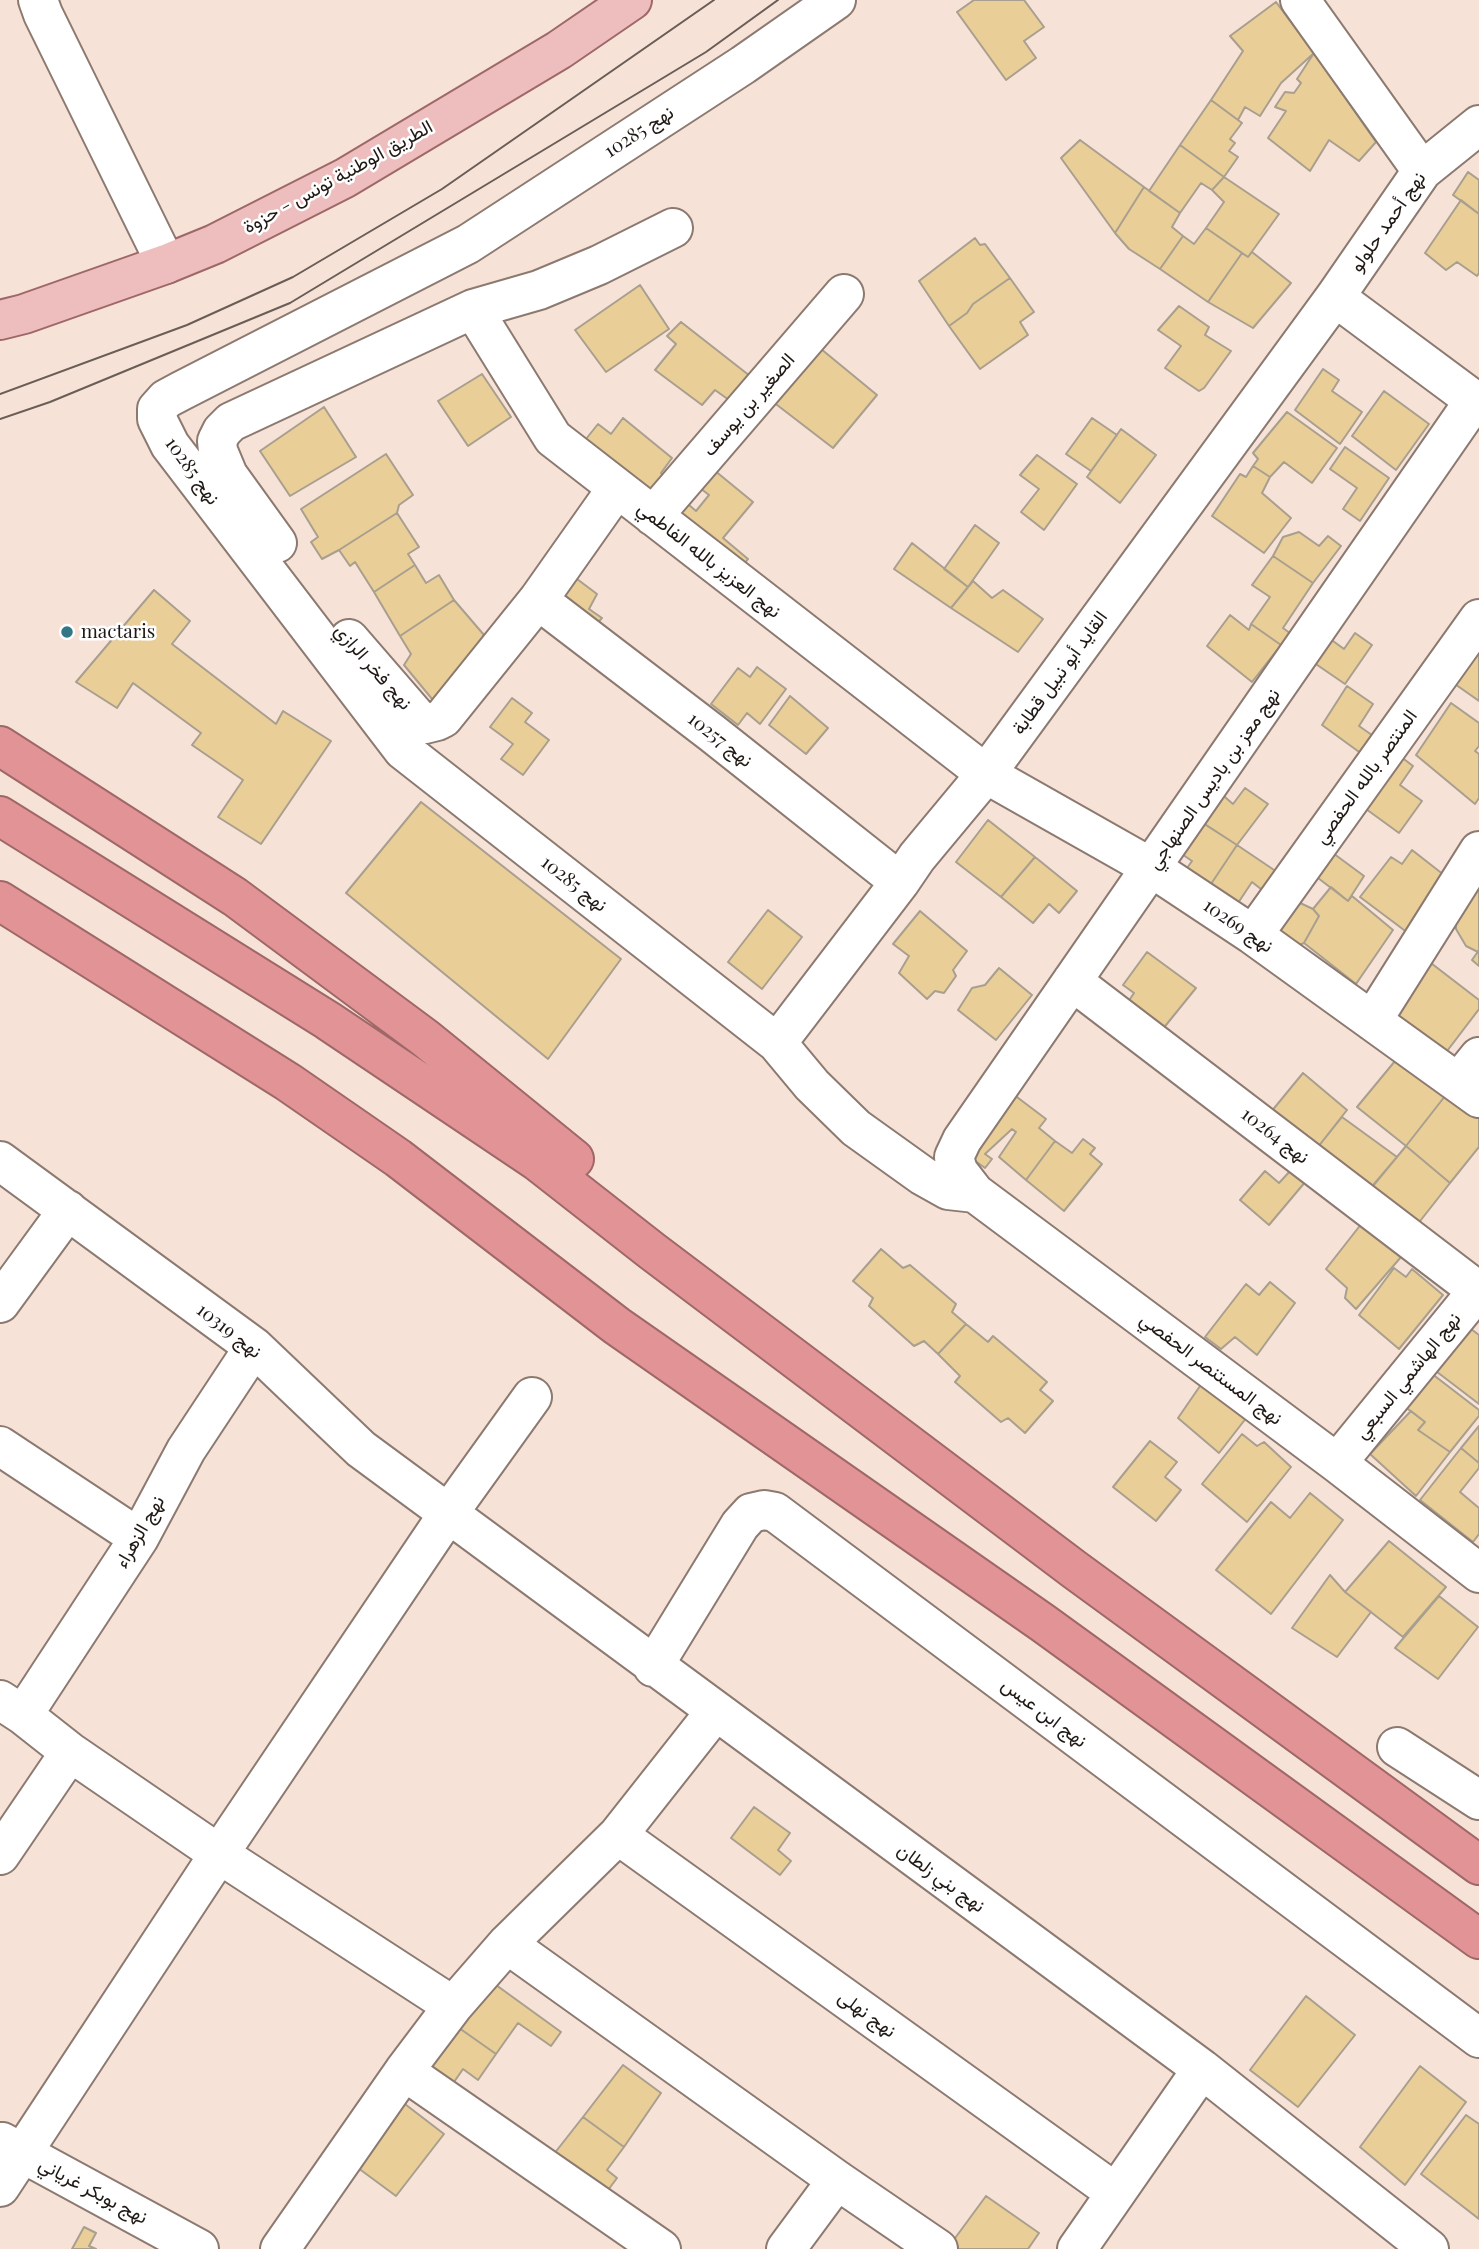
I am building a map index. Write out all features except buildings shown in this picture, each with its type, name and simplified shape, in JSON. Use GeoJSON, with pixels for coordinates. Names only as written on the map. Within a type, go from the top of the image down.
{"type":"FeatureCollection","features":[{"type":"Feature","properties":{"kind":"highway"},"geometry":{"type":"LineString","coordinates":[[0,746],[235,897],[425,1038],[593,1175],[652,1251]]}},
{"type":"Feature","properties":{"kind":"highway"},"geometry":{"type":"LineString","coordinates":[[0,816],[327,1020],[537,1161],[1075,1570],[1479,1865]]}},
{"type":"Feature","properties":{"kind":"highway"},"geometry":{"type":"LineString","coordinates":[[0,901],[288,1082],[398,1158],[617,1326],[1043,1623],[1479,1939]]}},
{"type":"Feature","properties":{"kind":"main road","name":"الطريق الوطنية تونس - حزوة"},"geometry":{"type":"LineString","coordinates":[[8,321],[215,244],[345,178],[559,50],[632,0]]}},
{"type":"Feature","properties":{"kind":"street"},"geometry":{"type":"LineString","coordinates":[[38,0],[166,264]]}},
{"type":"Feature","properties":{"kind":"street","name":"نهج 10285"},"geometry":{"type":"LineString","coordinates":[[777,1043],[403,750],[170,444],[157,419],[157,409],[166,399],[181,391],[468,244],[743,65],[836,0]]}},
{"type":"Feature","properties":{"kind":"street"},"geometry":{"type":"LineString","coordinates":[[1300,0],[1422,171]]}},
{"type":"Feature","properties":{"kind":"street","name":"نهج أحمد حلولو"},"geometry":{"type":"LineString","coordinates":[[1335,297],[1422,171],[1479,125]]}},
{"type":"Feature","properties":{"kind":"street"},"geometry":{"type":"LineString","coordinates":[[473,309],[539,290],[599,265],[673,228]]}},
{"type":"Feature","properties":{"kind":"street","name":"الصغير بن يوسف"},"geometry":{"type":"LineString","coordinates":[[653,516],[844,294]]}},
{"type":"Feature","properties":{"kind":"street"},"geometry":{"type":"LineString","coordinates":[[1335,297],[1476,402]]}},
{"type":"Feature","properties":{"kind":"street","name":"القايد أبو نبيل قطابة"},"geometry":{"type":"LineString","coordinates":[[777,1043],[917,857],[986,774],[1335,297]]}},
{"type":"Feature","properties":{"kind":"street","name":"نهج فخر الرازي"},"geometry":{"type":"LineString","coordinates":[[473,309],[231,422],[217,440],[218,451],[228,475],[322,608],[420,721],[431,723],[443,718],[538,600],[617,488]]}},
{"type":"Feature","properties":{"kind":"street","name":"نهج العزيز بالله الفاطمي"},"geometry":{"type":"LineString","coordinates":[[473,309],[553,438],[986,774]]}},
{"type":"Feature","properties":{"kind":"street","name":"نهج معز بن باديس الصنهاجي"},"geometry":{"type":"LineString","coordinates":[[954,1157],[962,1140],[1476,402]]}},
{"type":"Feature","properties":{"kind":"street","name":"نهج 10257"},"geometry":{"type":"LineString","coordinates":[[538,600],[712,733],[900,883]]}},
{"type":"Feature","properties":{"kind":"street","name":"المنتصر بالله الحفصي"},"geometry":{"type":"LineString","coordinates":[[1253,935],[1479,619]]}},
{"type":"Feature","properties":{"kind":"street","name":"نهج 10269"},"geometry":{"type":"LineString","coordinates":[[986,774],[1152,868],[1253,935],[1372,1021],[1472,1079]]}},
{"type":"Feature","properties":{"kind":"street"},"geometry":{"type":"LineString","coordinates":[[1372,1021],[1479,851]]}},
{"type":"Feature","properties":{"kind":"street","name":"نهج 10264"},"geometry":{"type":"LineString","coordinates":[[1072,981],[1478,1290]]}},
{"type":"Feature","properties":{"kind":"street"},"geometry":{"type":"LineString","coordinates":[[777,1043],[812,1085],[856,1128],[923,1176],[948,1190],[975,1193]]}},
{"type":"Feature","properties":{"kind":"street","name":"نهج المستنصر الحفصي"},"geometry":{"type":"LineString","coordinates":[[954,1157],[958,1171],[975,1193],[1337,1463],[1479,1573]]}},
{"type":"Feature","properties":{"kind":"street","name":"نهج 10319"},"geometry":{"type":"LineString","coordinates":[[0,1161],[254,1347],[361,1449],[447,1514]]}},
{"type":"Feature","properties":{"kind":"street"},"geometry":{"type":"LineString","coordinates":[[0,1303],[68,1210]]}},
{"type":"Feature","properties":{"kind":"street","name":"نهج الهاشمي السبعي"},"geometry":{"type":"LineString","coordinates":[[1337,1463],[1478,1290]]}},
{"type":"Feature","properties":{"kind":"street","name":"نهج الزهراء"},"geometry":{"type":"LineString","coordinates":[[11,1708],[139,1538],[186,1450],[254,1347]]}},
{"type":"Feature","properties":{"kind":"street"},"geometry":{"type":"LineString","coordinates":[[0,2187],[12,2147],[219,1854],[447,1514],[531,1397]]}},
{"type":"Feature","properties":{"kind":"street"},"geometry":{"type":"LineString","coordinates":[[0,1446],[139,1538]]}},
{"type":"Feature","properties":{"kind":"street","name":"نهج ابن عيس"},"geometry":{"type":"LineString","coordinates":[[653,1667],[740,1525],[751,1513],[764,1510],[775,1512],[1479,2038]]}},
{"type":"Feature","properties":{"kind":"street","name":"نهج بني زلطان"},"geometry":{"type":"LineString","coordinates":[[447,1514],[1202,2069],[1429,2249]]}},
{"type":"Feature","properties":{"kind":"street"},"geometry":{"type":"LineString","coordinates":[[11,1708],[70,1752],[219,1854],[453,2006]]}},
{"type":"Feature","properties":{"kind":"street"},"geometry":{"type":"LineString","coordinates":[[280,2249],[404,2071],[453,2006],[507,1944],[618,1835],[715,1712]]}},
{"type":"Feature","properties":{"kind":"street"},"geometry":{"type":"LineString","coordinates":[[1397,1747],[1479,1800]]}},
{"type":"Feature","properties":{"kind":"street"},"geometry":{"type":"LineString","coordinates":[[0,1855],[70,1752]]}},
{"type":"Feature","properties":{"kind":"street","name":"نهج نهلى"},"geometry":{"type":"LineString","coordinates":[[618,1835],[1116,2193]]}},
{"type":"Feature","properties":{"kind":"street"},"geometry":{"type":"LineString","coordinates":[[507,1944],[938,2249]]}},
{"type":"Feature","properties":{"kind":"street"},"geometry":{"type":"LineString","coordinates":[[1080,2248],[1202,2069]]}},
{"type":"Feature","properties":{"kind":"street"},"geometry":{"type":"LineString","coordinates":[[404,2071],[661,2249]]}},
{"type":"Feature","properties":{"kind":"street","name":"نهج بوبكر غرياني"},"geometry":{"type":"LineString","coordinates":[[12,2147],[199,2249]]}},
{"type":"Feature","properties":{"kind":"street"},"geometry":{"type":"LineString","coordinates":[[786,2249],[837,2180]]}},
{"type":"Feature","properties":{"kind":"tram line"},"geometry":{"type":"LineString","coordinates":[[0,394],[187,325],[293,277],[442,189],[714,0]]}},
{"type":"Feature","properties":{"kind":"tram line"},"geometry":{"type":"LineString","coordinates":[[0,419],[50,402],[290,303],[706,52],[778,0]]}},
{"type":"Feature","properties":{"kind":"place","name":"mactaris"},"geometry":{"type":"Point","coordinates":[67,632]}}]}
